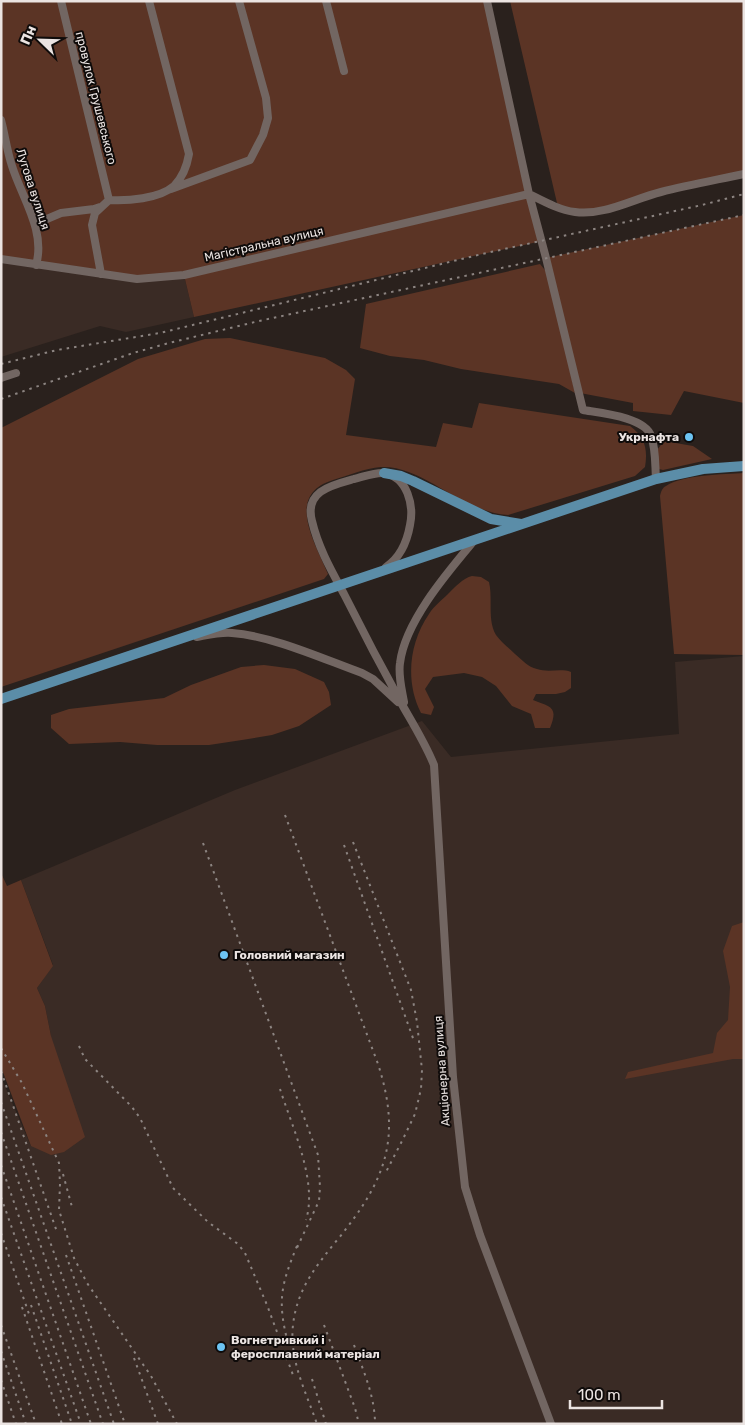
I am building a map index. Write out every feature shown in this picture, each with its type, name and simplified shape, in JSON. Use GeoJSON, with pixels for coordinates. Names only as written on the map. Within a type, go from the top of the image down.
{"type":"FeatureCollection","features":[{"type":"Feature","properties":{"kind":"main road"},"geometry":{"type":"LineString","coordinates":[[1,699],[474,542],[656,479],[703,469],[744,466]]}},
{"type":"Feature","properties":{"kind":"main road"},"geometry":{"type":"LineString","coordinates":[[384,473],[407,478],[491,519],[524,524]]}},
{"type":"Feature","properties":{"kind":"street","name":"провулок Грушевського"},"geometry":{"type":"LineString","coordinates":[[61,1],[109,200]]}},
{"type":"Feature","properties":{"kind":"street"},"geometry":{"type":"LineString","coordinates":[[149,1],[189,154],[181,176],[173,186],[164,192]]}},
{"type":"Feature","properties":{"kind":"street"},"geometry":{"type":"LineString","coordinates":[[101,274],[92,225],[95,213],[109,200],[129,201],[164,192],[250,160],[263,135],[268,118],[266,98],[239,1]]}},
{"type":"Feature","properties":{"kind":"street"},"geometry":{"type":"LineString","coordinates":[[326,1],[344,71]]}},
{"type":"Feature","properties":{"kind":"street"},"geometry":{"type":"LineString","coordinates":[[487,1],[529,194],[583,410],[635,422],[648,429],[654,448],[656,479]]}},
{"type":"Feature","properties":{"kind":"street","name":"Лугова вулиця"},"geometry":{"type":"LineString","coordinates":[[1,120],[12,166],[35,224],[40,253],[36,265]]}},
{"type":"Feature","properties":{"kind":"street"},"geometry":{"type":"LineString","coordinates":[[529,194],[566,211],[601,211],[658,193],[744,174]]}},
{"type":"Feature","properties":{"kind":"street","name":"Магістральна вулиця"},"geometry":{"type":"LineString","coordinates":[[1,259],[137,279],[184,274],[529,194]]}},
{"type":"Feature","properties":{"kind":"street"},"geometry":{"type":"LineString","coordinates":[[35,224],[61,213],[101,207]]}},
{"type":"Feature","properties":{"kind":"street"},"geometry":{"type":"LineString","coordinates":[[1,378],[16,373]]}},
{"type":"Feature","properties":{"kind":"street"},"geometry":{"type":"LineString","coordinates":[[379,573],[391,564],[406,542],[411,520],[409,496],[404,487],[395,478],[384,473],[333,485],[324,489],[314,499],[311,507],[311,520],[326,560],[405,709]]}},
{"type":"Feature","properties":{"kind":"street"},"geometry":{"type":"LineString","coordinates":[[405,709],[399,666],[408,636],[445,575],[474,542]]}},
{"type":"Feature","properties":{"kind":"street"},"geometry":{"type":"LineString","coordinates":[[180,640],[233,633],[272,641],[362,673],[384,688],[405,709]]}},
{"type":"Feature","properties":{"kind":"street","name":"Акціонерна вулиця"},"geometry":{"type":"LineString","coordinates":[[405,709],[425,744],[434,765],[436,776],[453,1077],[465,1187],[480,1235],[551,1424]]}},
{"type":"Feature","properties":{"kind":"shaded area"},"geometry":{"type":"Polygon","coordinates":[[[1,1],[487,1],[542,241],[194,317],[184,275],[137,279],[1,259],[1,1]]]}},
{"type":"Feature","properties":{"kind":"shaded area"},"geometry":{"type":"Polygon","coordinates":[[[510,1],[744,1],[744,171],[596,212],[565,209],[557,203],[510,1]]]}},
{"type":"Feature","properties":{"kind":"shaded area"},"geometry":{"type":"Polygon","coordinates":[[[744,215],[744,403],[684,391],[671,415],[633,411],[633,403],[580,393],[546,258],[744,215]]]}},
{"type":"Feature","properties":{"kind":"shaded area"},"geometry":{"type":"Polygon","coordinates":[[[1,259],[184,275],[194,317],[126,332],[100,326],[1,357],[1,259]]]}},
{"type":"Feature","properties":{"kind":"shaded area"},"geometry":{"type":"Polygon","coordinates":[[[540,264],[549,275],[575,393],[559,384],[461,369],[424,360],[390,356],[360,348],[366,304],[540,264]]]}},
{"type":"Feature","properties":{"kind":"shaded area"},"geometry":{"type":"Polygon","coordinates":[[[230,338],[325,358],[346,370],[355,379],[346,435],[436,447],[443,423],[472,428],[479,403],[630,426],[642,439],[646,449],[645,467],[635,476],[508,515],[474,506],[412,473],[397,468],[381,467],[362,470],[318,487],[310,497],[307,508],[308,521],[311,535],[328,574],[324,579],[1,687],[1,428],[138,359],[205,339],[230,338]]]}},
{"type":"Feature","properties":{"kind":"shaded area"},"geometry":{"type":"Polygon","coordinates":[[[664,441],[693,446],[712,459],[663,470],[659,469],[657,450],[664,441]]]}},
{"type":"Feature","properties":{"kind":"shaded area"},"geometry":{"type":"Polygon","coordinates":[[[744,473],[744,655],[674,654],[661,492],[666,486],[682,479],[744,473]]]}},
{"type":"Feature","properties":{"kind":"shaded area"},"geometry":{"type":"Polygon","coordinates":[[[472,576],[481,577],[489,582],[493,629],[503,643],[525,663],[534,668],[546,671],[563,670],[571,672],[571,688],[556,694],[536,694],[533,700],[548,706],[553,711],[553,721],[550,728],[535,728],[531,714],[512,706],[496,686],[482,677],[464,673],[433,677],[425,689],[434,707],[431,715],[421,713],[416,701],[411,676],[413,650],[417,637],[433,608],[459,583],[472,576]]]}},
{"type":"Feature","properties":{"kind":"shaded area"},"geometry":{"type":"Polygon","coordinates":[[[744,656],[744,1424],[1,1424],[1,1077],[31,1146],[51,1036],[45,1006],[37,988],[53,965],[21,880],[235,790],[422,721],[451,757],[679,734],[675,662],[744,656]]]}},
{"type":"Feature","properties":{"kind":"shaded area"},"geometry":{"type":"Polygon","coordinates":[[[264,665],[295,669],[324,682],[329,692],[331,705],[299,726],[272,735],[209,745],[157,745],[120,742],[69,744],[51,728],[51,715],[69,709],[164,698],[191,685],[241,667],[264,665]]]}},
{"type":"Feature","properties":{"kind":"shaded area"},"geometry":{"type":"Polygon","coordinates":[[[1,873],[7,886],[21,880],[53,966],[37,988],[45,1006],[51,1036],[85,1137],[64,1152],[51,1155],[31,1146],[1,1067],[1,873]]]}},
{"type":"Feature","properties":{"kind":"shaded area"},"geometry":{"type":"Polygon","coordinates":[[[744,922],[744,1059],[733,1059],[625,1079],[628,1072],[713,1053],[717,1033],[728,1020],[730,987],[723,951],[732,926],[744,922]]]}},
{"type":"Feature","properties":{"kind":"railway"},"geometry":{"type":"LineString","coordinates":[[1,364],[57,350],[160,333],[482,254],[744,194]]}},
{"type":"Feature","properties":{"kind":"railway"},"geometry":{"type":"LineString","coordinates":[[1,399],[133,353],[169,343],[259,321],[744,215]]}},
{"type":"Feature","properties":{"kind":"railway"},"geometry":{"type":"LineString","coordinates":[[285,815],[378,1064],[389,1114],[389,1136],[385,1157],[378,1177],[354,1218],[309,1279],[303,1289],[295,1312],[292,1338],[296,1363],[317,1424]]}},
{"type":"Feature","properties":{"kind":"railway"},"geometry":{"type":"LineString","coordinates":[[353,842],[411,990],[417,1022],[422,1070],[421,1089],[415,1114],[386,1172]]}},
{"type":"Feature","properties":{"kind":"railway"},"geometry":{"type":"LineString","coordinates":[[203,843],[318,1155],[319,1201],[295,1252]]}},
{"type":"Feature","properties":{"kind":"railway"},"geometry":{"type":"LineString","coordinates":[[344,845],[414,1041]]}},
{"type":"Feature","properties":{"kind":"railway"},"geometry":{"type":"LineString","coordinates":[[79,1046],[85,1059],[132,1107],[140,1118],[173,1188],[208,1222],[238,1244],[245,1253],[293,1375]]}},
{"type":"Feature","properties":{"kind":"railway"},"geometry":{"type":"LineString","coordinates":[[1,1048],[22,1083],[59,1163],[59,1210],[74,1258],[87,1283],[151,1376],[177,1424]]}},
{"type":"Feature","properties":{"kind":"railway"},"geometry":{"type":"LineString","coordinates":[[1,1071],[57,1232]]}},
{"type":"Feature","properties":{"kind":"railway"},"geometry":{"type":"LineString","coordinates":[[280,1089],[297,1137],[306,1171],[309,1188],[309,1205],[306,1220]]}},
{"type":"Feature","properties":{"kind":"railway"},"geometry":{"type":"LineString","coordinates":[[1,1102],[114,1424]]}},
{"type":"Feature","properties":{"kind":"railway"},"geometry":{"type":"LineString","coordinates":[[1,1132],[103,1424]]}},
{"type":"Feature","properties":{"kind":"railway"},"geometry":{"type":"LineString","coordinates":[[1,1165],[91,1424]]}},
{"type":"Feature","properties":{"kind":"railway"},"geometry":{"type":"LineString","coordinates":[[63,1174],[72,1207]]}},
{"type":"Feature","properties":{"kind":"railway"},"geometry":{"type":"LineString","coordinates":[[1,1197],[81,1424]]}},
{"type":"Feature","properties":{"kind":"railway"},"geometry":{"type":"LineString","coordinates":[[1,1233],[29,1314]]}},
{"type":"Feature","properties":{"kind":"railway"},"geometry":{"type":"LineString","coordinates":[[288,1343],[283,1316],[282,1293],[287,1272],[297,1246]]}},
{"type":"Feature","properties":{"kind":"railway"},"geometry":{"type":"LineString","coordinates":[[66,1255],[125,1424]]}},
{"type":"Feature","properties":{"kind":"railway"},"geometry":{"type":"LineString","coordinates":[[31,1305],[72,1424]]}},
{"type":"Feature","properties":{"kind":"railway"},"geometry":{"type":"LineString","coordinates":[[22,1307],[62,1424]]}},
{"type":"Feature","properties":{"kind":"railway"},"geometry":{"type":"LineString","coordinates":[[1,1325],[36,1424]]}},
{"type":"Feature","properties":{"kind":"railway"},"geometry":{"type":"LineString","coordinates":[[324,1325],[355,1408],[359,1424]]}},
{"type":"Feature","properties":{"kind":"railway"},"geometry":{"type":"LineString","coordinates":[[354,1345],[371,1393],[375,1424]]}},
{"type":"Feature","properties":{"kind":"railway"},"geometry":{"type":"LineString","coordinates":[[1,1351],[26,1424]]}},
{"type":"Feature","properties":{"kind":"railway"},"geometry":{"type":"LineString","coordinates":[[134,1358],[158,1424]]}},
{"type":"Feature","properties":{"kind":"railway"},"geometry":{"type":"LineString","coordinates":[[312,1379],[326,1424]]}},
{"type":"Feature","properties":{"kind":"railway"},"geometry":{"type":"LineString","coordinates":[[1,1380],[16,1424]]}},
{"type":"Feature","properties":{"kind":"place","name":"Укрнафта"},"geometry":{"type":"Point","coordinates":[689,437]}},
{"type":"Feature","properties":{"kind":"place","name":"Головний магазин"},"geometry":{"type":"Point","coordinates":[224,955]}},
{"type":"Feature","properties":{"kind":"place","name":"Вогнетривкий і феросплавний матеріал"},"geometry":{"type":"Point","coordinates":[221,1347]}}]}
